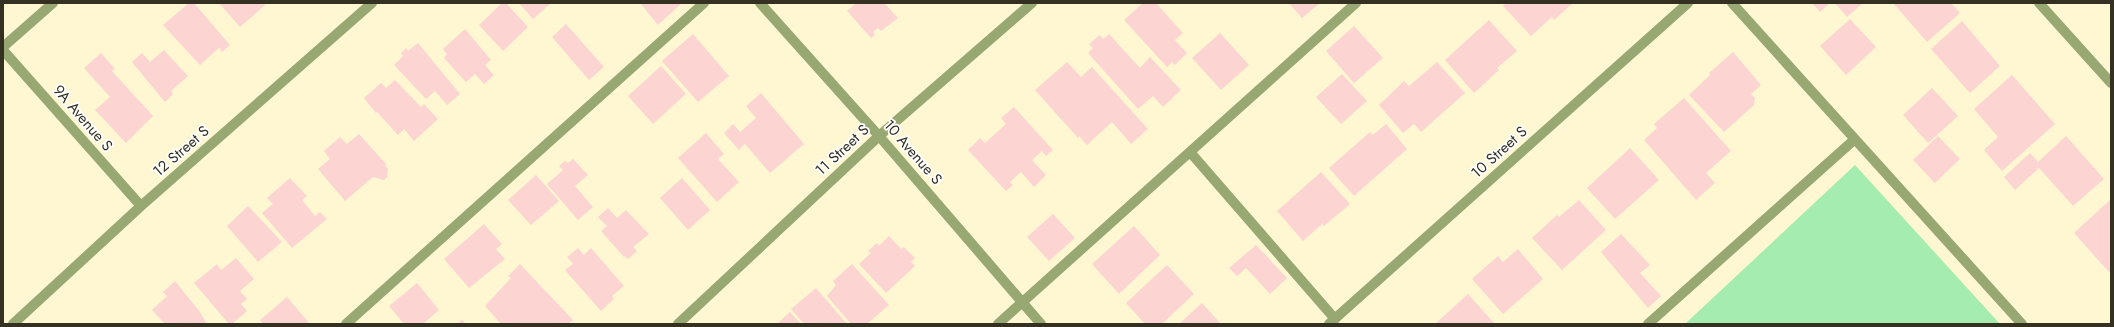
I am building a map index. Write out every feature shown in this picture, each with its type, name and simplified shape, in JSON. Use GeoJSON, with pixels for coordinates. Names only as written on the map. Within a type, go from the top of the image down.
{"type":"FeatureCollection","features":[{"type":"Feature","properties":{"kind":"street"},"geometry":{"type":"LineString","coordinates":[[3,47],[53,3]]}},
{"type":"Feature","properties":{"kind":"street","name":"12 Street S"},"geometry":{"type":"LineString","coordinates":[[13,324],[141,206],[372,3]]}},
{"type":"Feature","properties":{"kind":"street"},"geometry":{"type":"LineString","coordinates":[[346,324],[704,3]]}},
{"type":"Feature","properties":{"kind":"street","name":"10 Avenue S"},"geometry":{"type":"LineString","coordinates":[[760,3],[879,136],[1041,324]]}},
{"type":"Feature","properties":{"kind":"street","name":"11 Street S"},"geometry":{"type":"LineString","coordinates":[[678,324],[879,136],[1032,3]]}},
{"type":"Feature","properties":{"kind":"street"},"geometry":{"type":"LineString","coordinates":[[998,324],[1356,3]]}},
{"type":"Feature","properties":{"kind":"street","name":"10 Street S"},"geometry":{"type":"LineString","coordinates":[[1332,322],[1688,3]]}},
{"type":"Feature","properties":{"kind":"street"},"geometry":{"type":"LineString","coordinates":[[1732,3],[2022,324]]}},
{"type":"Feature","properties":{"kind":"street"},"geometry":{"type":"LineString","coordinates":[[2039,3],[2111,83]]}},
{"type":"Feature","properties":{"kind":"street","name":"9A Avenue S"},"geometry":{"type":"LineString","coordinates":[[3,50],[141,206]]}},
{"type":"Feature","properties":{"kind":"street"},"geometry":{"type":"LineString","coordinates":[[1648,324],[1855,139]]}},
{"type":"Feature","properties":{"kind":"street"},"geometry":{"type":"LineString","coordinates":[[1190,152],[1332,322]]}},
{"type":"Feature","properties":{"kind":"green space"},"geometry":{"type":"Polygon","coordinates":[[[1855,165],[2000,324],[1685,324],[1855,165]]]}},
{"type":"Feature","properties":{"kind":"building"},"geometry":{"type":"Polygon","coordinates":[[[189,3],[194,3],[230,45],[222,52],[219,48],[200,65],[163,25],[189,3]]]}},
{"type":"Feature","properties":{"kind":"building"},"geometry":{"type":"Polygon","coordinates":[[[219,3],[264,3],[265,5],[240,27],[219,3]]]}},
{"type":"Feature","properties":{"kind":"building"},"geometry":{"type":"Polygon","coordinates":[[[502,3],[506,3],[528,27],[503,51],[479,25],[502,3]]]}},
{"type":"Feature","properties":{"kind":"building"},"geometry":{"type":"Polygon","coordinates":[[[519,3],[551,3],[533,19],[519,3]]]}},
{"type":"Feature","properties":{"kind":"building"},"geometry":{"type":"Polygon","coordinates":[[[640,3],[682,3],[658,25],[640,3]]]}},
{"type":"Feature","properties":{"kind":"building"},"geometry":{"type":"Polygon","coordinates":[[[856,3],[884,3],[898,18],[881,31],[878,28],[873,32],[875,35],[871,38],[847,11],[856,3]]]}},
{"type":"Feature","properties":{"kind":"building"},"geometry":{"type":"Polygon","coordinates":[[[1143,3],[1156,3],[1183,33],[1175,40],[1187,53],[1175,65],[1172,62],[1167,67],[1124,20],[1143,3]]]}},
{"type":"Feature","properties":{"kind":"building"},"geometry":{"type":"Polygon","coordinates":[[[1289,3],[1320,3],[1302,18],[1289,3]]]}},
{"type":"Feature","properties":{"kind":"building"},"geometry":{"type":"Polygon","coordinates":[[[1506,3],[1573,3],[1554,20],[1552,17],[1531,36],[1503,6],[1506,3]]]}},
{"type":"Feature","properties":{"kind":"building"},"geometry":{"type":"Polygon","coordinates":[[[1812,3],[1830,3],[1820,12],[1812,3]]]}},
{"type":"Feature","properties":{"kind":"building"},"geometry":{"type":"Polygon","coordinates":[[[1835,3],[1863,3],[1847,17],[1835,3]]]}},
{"type":"Feature","properties":{"kind":"building"},"geometry":{"type":"Polygon","coordinates":[[[1893,3],[1951,3],[1960,13],[1927,42],[1893,3]]]}},
{"type":"Feature","properties":{"kind":"building"},"geometry":{"type":"Polygon","coordinates":[[[1850,19],[1876,47],[1846,75],[1820,46],[1850,19]]]}},
{"type":"Feature","properties":{"kind":"building"},"geometry":{"type":"Polygon","coordinates":[[[1489,20],[1517,51],[1497,68],[1499,70],[1474,93],[1445,60],[1489,20]]]}},
{"type":"Feature","properties":{"kind":"building"},"geometry":{"type":"Polygon","coordinates":[[[1962,21],[2000,66],[1970,93],[1931,49],[1962,21]]]}},
{"type":"Feature","properties":{"kind":"building"},"geometry":{"type":"Polygon","coordinates":[[[566,24],[604,67],[589,80],[552,37],[566,24]]]}},
{"type":"Feature","properties":{"kind":"building"},"geometry":{"type":"Polygon","coordinates":[[[1354,26],[1383,58],[1354,83],[1326,51],[1354,26]]]}},
{"type":"Feature","properties":{"kind":"building"},"geometry":{"type":"Polygon","coordinates":[[[465,29],[491,60],[485,65],[494,75],[484,84],[475,74],[466,82],[444,58],[447,54],[443,49],[465,29]]]}},
{"type":"Feature","properties":{"kind":"building"},"geometry":{"type":"Polygon","coordinates":[[[1220,33],[1249,65],[1221,90],[1192,58],[1220,33]]]}},
{"type":"Feature","properties":{"kind":"building"},"geometry":{"type":"Polygon","coordinates":[[[693,34],[729,76],[698,102],[662,61],[693,34]]]}},
{"type":"Feature","properties":{"kind":"building"},"geometry":{"type":"Polygon","coordinates":[[[1109,34],[1140,68],[1150,57],[1181,90],[1163,107],[1153,96],[1138,109],[1088,53],[1093,48],[1089,44],[1100,35],[1103,39],[1109,34]]]}},
{"type":"Feature","properties":{"kind":"building"},"geometry":{"type":"Polygon","coordinates":[[[418,43],[460,94],[447,105],[435,91],[426,99],[394,65],[403,56],[401,53],[406,48],[408,51],[418,43]]]}},
{"type":"Feature","properties":{"kind":"building"},"geometry":{"type":"Polygon","coordinates":[[[164,50],[188,76],[171,91],[173,94],[165,102],[132,62],[142,53],[150,62],[164,50]]]}},
{"type":"Feature","properties":{"kind":"building"},"geometry":{"type":"Polygon","coordinates":[[[1733,52],[1761,85],[1751,94],[1755,98],[1754,105],[1724,132],[1689,95],[1710,75],[1709,73],[1733,52]]]}},
{"type":"Feature","properties":{"kind":"building"},"geometry":{"type":"Polygon","coordinates":[[[101,53],[115,69],[112,71],[153,116],[126,143],[95,110],[110,97],[84,68],[101,53]]]}},
{"type":"Feature","properties":{"kind":"building"},"geometry":{"type":"Polygon","coordinates":[[[1067,62],[1081,77],[1092,67],[1148,129],[1131,144],[1112,122],[1087,145],[1079,136],[1078,138],[1035,90],[1067,62]]]}},
{"type":"Feature","properties":{"kind":"building"},"geometry":{"type":"Polygon","coordinates":[[[1437,62],[1465,93],[1421,132],[1414,124],[1403,133],[1379,105],[1404,81],[1409,86],[1437,62]]]}},
{"type":"Feature","properties":{"kind":"building"},"geometry":{"type":"Polygon","coordinates":[[[661,66],[686,94],[653,124],[628,96],[661,66]]]}},
{"type":"Feature","properties":{"kind":"building"},"geometry":{"type":"Polygon","coordinates":[[[1342,74],[1367,101],[1341,124],[1316,97],[1342,74]]]}},
{"type":"Feature","properties":{"kind":"building"},"geometry":{"type":"Polygon","coordinates":[[[2012,75],[2055,124],[2002,171],[1984,150],[1998,137],[1974,109],[2012,75]]]}},
{"type":"Feature","properties":{"kind":"building"},"geometry":{"type":"Polygon","coordinates":[[[395,80],[421,107],[424,104],[438,119],[414,141],[404,129],[398,135],[377,112],[376,113],[364,98],[381,83],[386,88],[395,80]]]}},
{"type":"Feature","properties":{"kind":"building"},"geometry":{"type":"Polygon","coordinates":[[[1932,88],[1958,116],[1928,143],[1903,115],[1932,88]]]}},
{"type":"Feature","properties":{"kind":"building"},"geometry":{"type":"Polygon","coordinates":[[[761,93],[804,144],[770,173],[745,144],[739,150],[724,133],[733,124],[740,132],[756,118],[746,106],[761,93]]]}},
{"type":"Feature","properties":{"kind":"building"},"geometry":{"type":"Polygon","coordinates":[[[1684,98],[1731,151],[1706,173],[1715,183],[1696,200],[1644,140],[1657,128],[1654,124],[1684,98]]]}},
{"type":"Feature","properties":{"kind":"building"},"geometry":{"type":"Polygon","coordinates":[[[1014,107],[1053,150],[1046,156],[1042,151],[1032,160],[1046,175],[1034,187],[1021,172],[1010,182],[1013,185],[1006,191],[968,150],[980,138],[985,143],[1006,124],[1001,118],[1014,107]]]}},
{"type":"Feature","properties":{"kind":"building"},"geometry":{"type":"Polygon","coordinates":[[[1386,124],[1407,149],[1354,196],[1329,168],[1370,132],[1373,135],[1386,124]]]}},
{"type":"Feature","properties":{"kind":"building"},"geometry":{"type":"Polygon","coordinates":[[[706,133],[724,154],[718,159],[739,182],[717,202],[678,158],[706,133]]]}},
{"type":"Feature","properties":{"kind":"building"},"geometry":{"type":"Polygon","coordinates":[[[359,134],[386,164],[385,165],[388,169],[387,177],[384,180],[373,177],[345,201],[318,169],[330,159],[324,151],[340,137],[347,144],[359,134]]]}},
{"type":"Feature","properties":{"kind":"building"},"geometry":{"type":"Polygon","coordinates":[[[1938,136],[1960,159],[1935,183],[1913,160],[1938,136]]]}},
{"type":"Feature","properties":{"kind":"building"},"geometry":{"type":"Polygon","coordinates":[[[2066,136],[2104,179],[2073,206],[2039,168],[2015,190],[2004,177],[2030,153],[2038,162],[2066,136]]]}},
{"type":"Feature","properties":{"kind":"building"},"geometry":{"type":"Polygon","coordinates":[[[1630,148],[1659,180],[1615,219],[1587,188],[1630,148]]]}},
{"type":"Feature","properties":{"kind":"building"},"geometry":{"type":"Polygon","coordinates":[[[573,159],[588,175],[575,186],[593,207],[578,220],[547,184],[563,170],[559,166],[565,161],[568,163],[573,159]]]}},
{"type":"Feature","properties":{"kind":"building"},"geometry":{"type":"Polygon","coordinates":[[[1321,172],[1350,204],[1324,226],[1322,224],[1303,241],[1277,211],[1321,172]]]}},
{"type":"Feature","properties":{"kind":"building"},"geometry":{"type":"Polygon","coordinates":[[[536,175],[559,201],[531,225],[508,200],[536,175]]]}},
{"type":"Feature","properties":{"kind":"building"},"geometry":{"type":"Polygon","coordinates":[[[290,178],[307,196],[302,200],[315,216],[320,212],[327,219],[292,248],[262,213],[273,204],[267,198],[290,178]]]}},
{"type":"Feature","properties":{"kind":"building"},"geometry":{"type":"Polygon","coordinates":[[[682,178],[710,210],[688,230],[660,198],[682,178]]]}},
{"type":"Feature","properties":{"kind":"building"},"geometry":{"type":"Polygon","coordinates":[[[2111,199],[2111,271],[2109,272],[2074,233],[2111,199]]]}},
{"type":"Feature","properties":{"kind":"building"},"geometry":{"type":"Polygon","coordinates":[[[1579,200],[1606,230],[1562,270],[1532,238],[1557,215],[1559,217],[1579,200]]]}},
{"type":"Feature","properties":{"kind":"building"},"geometry":{"type":"Polygon","coordinates":[[[248,206],[282,242],[258,262],[227,226],[248,206]]]}},
{"type":"Feature","properties":{"kind":"building"},"geometry":{"type":"Polygon","coordinates":[[[608,208],[617,218],[626,210],[649,234],[633,247],[637,251],[628,259],[625,256],[624,257],[601,231],[607,226],[598,217],[608,208]]]}},
{"type":"Feature","properties":{"kind":"building"},"geometry":{"type":"Polygon","coordinates":[[[1053,214],[1075,238],[1049,261],[1027,237],[1053,214]]]}},
{"type":"Feature","properties":{"kind":"building"},"geometry":{"type":"Polygon","coordinates":[[[484,224],[502,244],[496,249],[505,259],[469,288],[444,259],[484,224]]]}},
{"type":"Feature","properties":{"kind":"building"},"geometry":{"type":"Polygon","coordinates":[[[1134,226],[1160,255],[1119,294],[1092,264],[1134,226]]]}},
{"type":"Feature","properties":{"kind":"building"},"geometry":{"type":"Polygon","coordinates":[[[1621,234],[1650,265],[1640,273],[1661,296],[1648,308],[1601,252],[1621,234]]]}},
{"type":"Feature","properties":{"kind":"building"},"geometry":{"type":"Polygon","coordinates":[[[889,236],[901,249],[904,247],[915,258],[911,262],[915,266],[886,293],[859,264],[871,253],[868,251],[877,243],[879,246],[889,236]]]}},
{"type":"Feature","properties":{"kind":"building"},"geometry":{"type":"Polygon","coordinates":[[[1256,245],[1287,278],[1270,294],[1246,268],[1237,276],[1229,268],[1256,245]]]}},
{"type":"Feature","properties":{"kind":"building"},"geometry":{"type":"Polygon","coordinates":[[[578,248],[584,255],[591,248],[624,286],[612,296],[614,299],[601,311],[565,270],[573,264],[567,257],[578,248]]]}},
{"type":"Feature","properties":{"kind":"building"},"geometry":{"type":"Polygon","coordinates":[[[1518,249],[1543,279],[1503,314],[1472,279],[1498,256],[1503,262],[1518,249]]]}},
{"type":"Feature","properties":{"kind":"building"},"geometry":{"type":"Polygon","coordinates":[[[236,258],[254,279],[240,291],[247,299],[241,304],[247,311],[232,324],[229,324],[194,283],[217,264],[221,270],[236,258]]]}},
{"type":"Feature","properties":{"kind":"building"},"geometry":{"type":"Polygon","coordinates":[[[520,264],[573,320],[568,324],[501,324],[485,306],[511,278],[508,276],[520,264]]]}},
{"type":"Feature","properties":{"kind":"building"},"geometry":{"type":"Polygon","coordinates":[[[852,264],[889,305],[867,324],[851,324],[827,296],[836,285],[833,281],[852,264]]]}},
{"type":"Feature","properties":{"kind":"building"},"geometry":{"type":"Polygon","coordinates":[[[1167,265],[1194,294],[1162,324],[1145,324],[1126,303],[1167,265]]]}},
{"type":"Feature","properties":{"kind":"building"},"geometry":{"type":"Polygon","coordinates":[[[175,281],[200,312],[207,324],[165,324],[152,310],[167,296],[163,292],[175,281]]]}},
{"type":"Feature","properties":{"kind":"building"},"geometry":{"type":"Polygon","coordinates":[[[417,283],[439,310],[423,324],[404,324],[389,306],[417,283]]]}},
{"type":"Feature","properties":{"kind":"building"},"geometry":{"type":"Polygon","coordinates":[[[816,288],[847,324],[804,324],[791,309],[816,288]]]}},
{"type":"Feature","properties":{"kind":"building"},"geometry":{"type":"Polygon","coordinates":[[[1468,294],[1495,324],[1435,324],[1468,294]]]}},
{"type":"Feature","properties":{"kind":"building"},"geometry":{"type":"Polygon","coordinates":[[[287,297],[309,323],[263,324],[260,320],[287,297]]]}},
{"type":"Feature","properties":{"kind":"building"},"geometry":{"type":"Polygon","coordinates":[[[1202,303],[1221,324],[1179,324],[1202,303]]]}},
{"type":"Feature","properties":{"kind":"building"},"geometry":{"type":"Polygon","coordinates":[[[790,312],[801,324],[777,324],[790,312]]]}},
{"type":"Feature","properties":{"kind":"building"},"geometry":{"type":"Polygon","coordinates":[[[462,320],[466,324],[457,324],[462,320]]]}}]}
